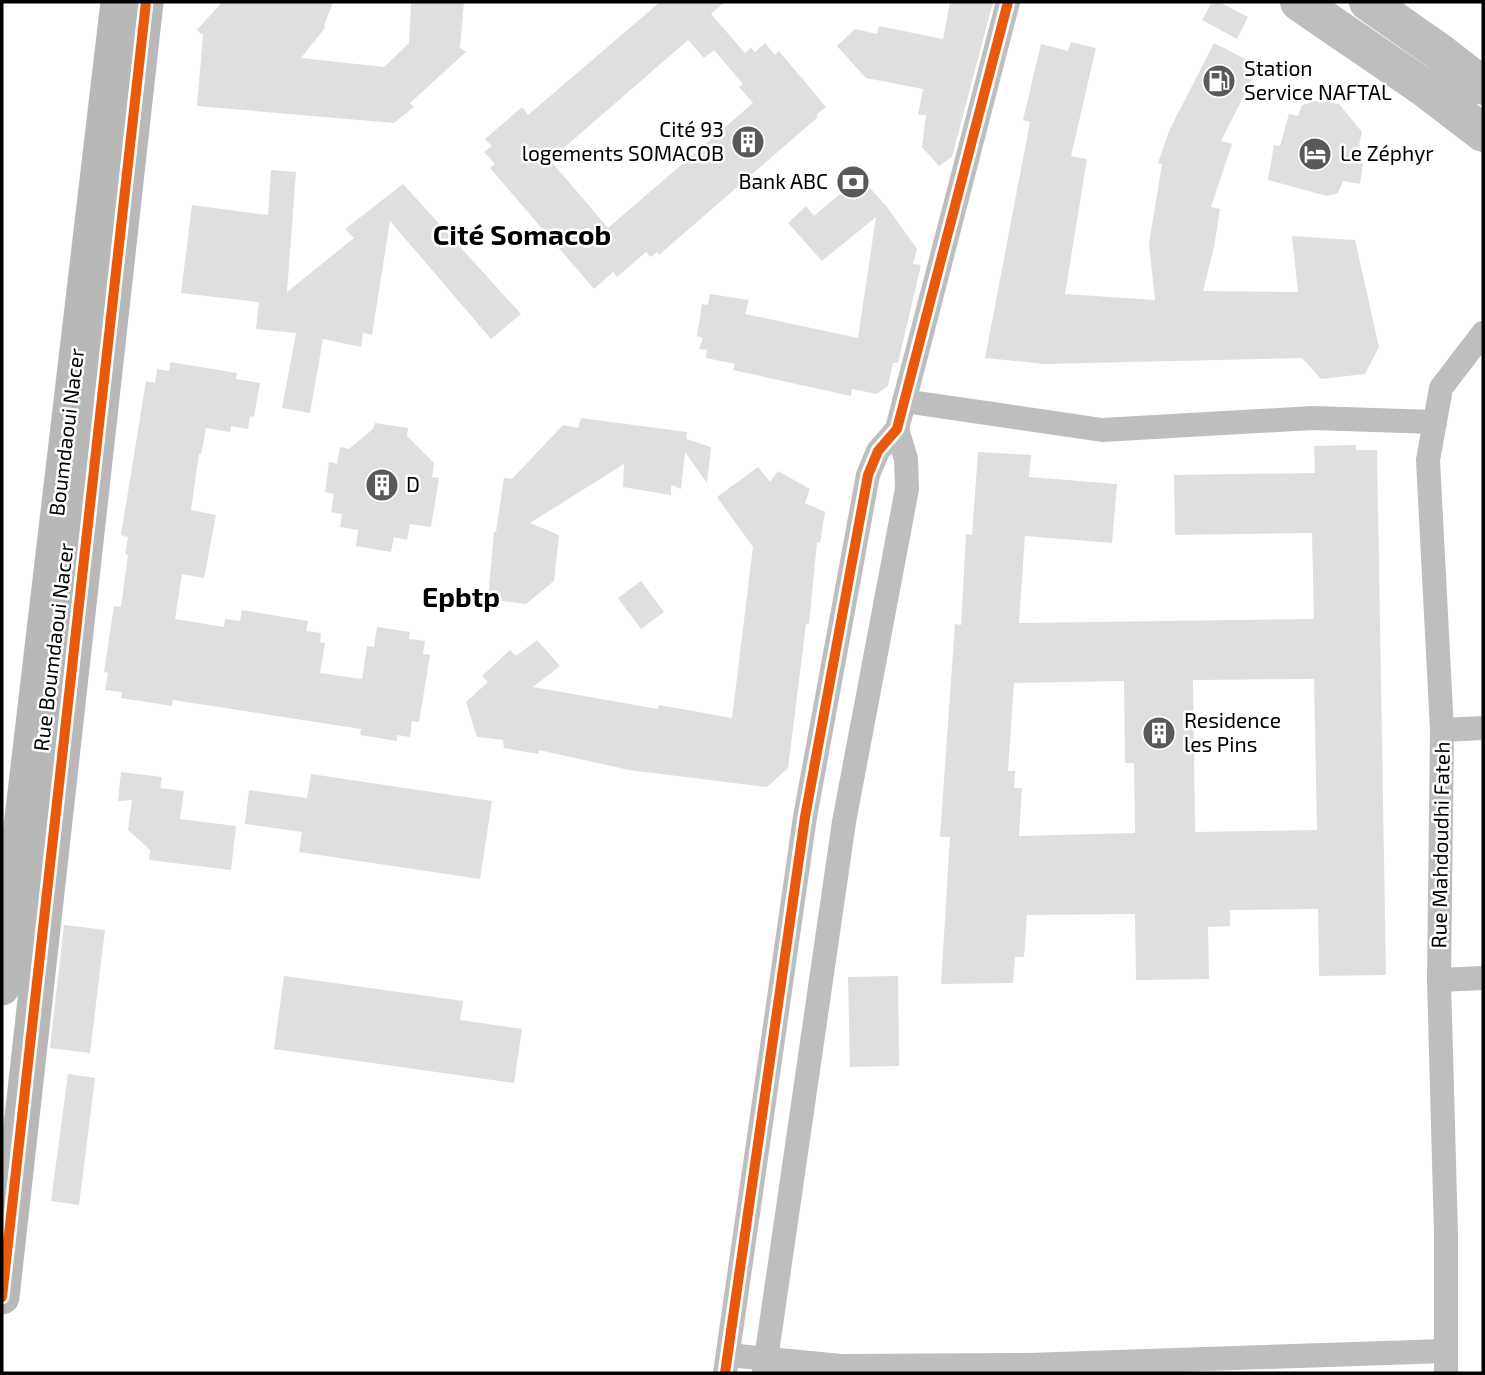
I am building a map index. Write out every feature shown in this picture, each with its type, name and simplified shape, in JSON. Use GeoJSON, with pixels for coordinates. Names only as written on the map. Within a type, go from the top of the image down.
{"type":"FeatureCollection","features":[{"type":"Feature","properties":{"kind":"main road"},"geometry":{"type":"LineString","coordinates":[[1299,2],[1423,87],[1483,134]]}},
{"type":"Feature","properties":{"kind":"main road"},"geometry":{"type":"LineString","coordinates":[[1368,2],[1483,86]]}},
{"type":"Feature","properties":{"kind":"street","name":"Boumdaoui Nacer"},"geometry":{"type":"LineString","coordinates":[[2,988],[118,2]]}},
{"type":"Feature","properties":{"kind":"street","name":"Rue Boumdaoui Nacer"},"geometry":{"type":"LineString","coordinates":[[2,1297],[146,2]]}},
{"type":"Feature","properties":{"kind":"street"},"geometry":{"type":"LineString","coordinates":[[1007,2],[897,429],[878,451],[868,475],[807,803],[726,1364],[765,1367],[1446,1362]]}},
{"type":"Feature","properties":{"kind":"street","name":"Rue Mahdoudhi Fateh"},"geometry":{"type":"LineString","coordinates":[[1446,1362],[1446,1234],[1439,980],[1442,730],[1427,460],[1441,388],[1483,333]]}},
{"type":"Feature","properties":{"kind":"street"},"geometry":{"type":"LineString","coordinates":[[904,401],[1102,430],[1313,418],[1435,422]]}},
{"type":"Feature","properties":{"kind":"street"},"geometry":{"type":"LineString","coordinates":[[765,1367],[844,822],[907,489],[906,459],[897,429]]}},
{"type":"Feature","properties":{"kind":"street"},"geometry":{"type":"LineString","coordinates":[[1442,730],[1483,728]]}},
{"type":"Feature","properties":{"kind":"street"},"geometry":{"type":"LineString","coordinates":[[1439,980],[1483,978]]}},
{"type":"Feature","properties":{"kind":"building"},"geometry":{"type":"Polygon","coordinates":[[[222,2],[333,2],[325,28],[301,58],[384,67],[409,43],[411,2],[464,2],[460,48],[466,52],[410,103],[414,107],[394,123],[197,106],[203,35],[197,30],[222,2]]]}},
{"type":"Feature","properties":{"kind":"building","name":"Cité 93 logements SOMACOB"},"geometry":{"type":"Polygon","coordinates":[[[660,2],[725,2],[711,14],[745,53],[751,48],[755,52],[765,43],[775,55],[779,51],[826,107],[816,115],[818,117],[659,255],[657,252],[651,257],[646,252],[617,277],[613,272],[594,289],[490,168],[495,164],[484,152],[492,146],[485,139],[522,107],[528,115],[660,2]],[[688,40],[550,160],[608,228],[753,103],[739,87],[743,84],[714,50],[704,58],[688,40]]]}},
{"type":"Feature","properties":{"kind":"building"},"geometry":{"type":"Polygon","coordinates":[[[950,2],[993,2],[952,157],[939,166],[922,147],[926,115],[918,115],[923,89],[866,78],[837,46],[855,29],[877,34],[879,26],[943,39],[950,2]]]}},
{"type":"Feature","properties":{"kind":"building"},"geometry":{"type":"Polygon","coordinates":[[[1212,2],[1219,2],[1248,17],[1237,39],[1202,20],[1212,2]]]}},
{"type":"Feature","properties":{"kind":"building"},"geometry":{"type":"Polygon","coordinates":[[[1071,42],[1096,48],[1071,156],[1087,159],[1065,294],[1155,300],[1149,243],[1162,164],[1158,163],[1169,131],[1214,43],[1259,66],[1221,141],[1232,144],[1211,207],[1220,209],[1203,291],[1298,292],[1292,236],[1355,240],[1379,347],[1365,374],[1321,379],[1302,358],[1045,364],[985,358],[1030,122],[1023,120],[1041,44],[1068,51],[1071,42]]]}},
{"type":"Feature","properties":{"kind":"building","name":"Le Zéphyr"},"geometry":{"type":"Polygon","coordinates":[[[1316,101],[1339,104],[1362,132],[1355,162],[1363,164],[1360,184],[1343,181],[1338,193],[1327,196],[1268,180],[1274,145],[1280,146],[1289,114],[1298,116],[1302,105],[1316,101]]]}},
{"type":"Feature","properties":{"kind":"building"},"geometry":{"type":"Polygon","coordinates":[[[271,170],[296,172],[287,292],[354,238],[345,229],[403,184],[521,314],[491,339],[390,221],[372,335],[363,333],[361,347],[323,339],[310,413],[282,408],[296,333],[256,329],[259,302],[181,293],[192,205],[268,215],[271,170]]]}},
{"type":"Feature","properties":{"kind":"building"},"geometry":{"type":"Polygon","coordinates":[[[860,177],[887,207],[917,249],[913,264],[921,265],[898,363],[893,363],[888,386],[877,394],[852,389],[851,396],[733,370],[735,364],[706,358],[707,350],[699,349],[703,338],[697,336],[702,304],[708,305],[710,294],[749,300],[745,314],[858,338],[876,217],[822,261],[788,223],[806,206],[814,216],[860,177]]]}},
{"type":"Feature","properties":{"kind":"building"},"geometry":{"type":"Polygon","coordinates":[[[170,362],[237,373],[236,379],[260,383],[254,417],[250,416],[248,429],[231,426],[230,432],[206,428],[201,455],[199,454],[191,510],[216,515],[204,578],[182,574],[175,619],[224,627],[225,619],[240,621],[242,610],[308,621],[306,631],[321,633],[320,642],[325,643],[320,673],[362,679],[367,646],[374,647],[377,627],[410,632],[409,639],[425,641],[423,654],[430,655],[419,722],[412,721],[410,737],[397,735],[397,741],[360,735],[361,729],[173,700],[172,706],[121,698],[122,692],[105,690],[108,673],[104,672],[114,606],[121,607],[128,555],[125,554],[128,537],[121,535],[146,381],[155,383],[157,369],[169,371],[170,362]]]}},
{"type":"Feature","properties":{"kind":"building"},"geometry":{"type":"Polygon","coordinates":[[[581,418],[687,432],[686,439],[711,447],[707,483],[685,452],[681,489],[671,485],[671,495],[623,487],[624,464],[530,523],[559,535],[554,581],[526,604],[488,599],[494,532],[504,478],[512,479],[563,425],[578,428],[581,418]]]}},
{"type":"Feature","properties":{"kind":"building","name":"D"},"geometry":{"type":"Polygon","coordinates":[[[375,423],[408,428],[407,436],[434,463],[432,477],[439,478],[431,527],[410,524],[407,540],[394,537],[391,552],[356,546],[358,530],[340,527],[342,514],[331,512],[334,494],[325,492],[329,462],[337,464],[340,447],[349,449],[373,429],[375,423]]]}},
{"type":"Feature","properties":{"kind":"building","name":"Residence les Pins"},"geometry":{"type":"Polygon","coordinates":[[[1356,445],[1356,450],[1377,450],[1386,975],[1319,976],[1318,909],[1230,910],[1230,926],[1208,927],[1209,979],[1136,980],[1135,914],[1027,915],[1024,957],[1015,957],[1013,983],[941,984],[950,837],[940,837],[955,624],[961,625],[966,534],[972,535],[978,452],[1031,455],[1029,477],[1117,484],[1112,543],[1025,536],[1019,623],[1314,619],[1312,533],[1175,535],[1174,475],[1315,473],[1314,446],[1356,445]],[[1314,679],[1193,680],[1195,832],[1317,830],[1314,679]],[[1124,681],[1014,683],[1008,771],[1015,771],[1014,788],[1022,788],[1019,836],[1135,833],[1134,763],[1125,763],[1124,681]]]}},
{"type":"Feature","properties":{"kind":"building"},"geometry":{"type":"Polygon","coordinates":[[[758,467],[770,482],[778,471],[810,489],[805,503],[825,512],[820,543],[817,542],[809,624],[806,624],[788,768],[767,787],[629,770],[539,750],[538,754],[504,748],[503,740],[477,737],[466,702],[488,682],[482,676],[510,650],[516,656],[537,640],[560,666],[533,687],[658,709],[659,705],[732,718],[753,547],[717,497],[758,467]]]}},
{"type":"Feature","properties":{"kind":"building"},"geometry":{"type":"Polygon","coordinates":[[[641,581],[664,612],[641,629],[618,598],[641,581]]]}},
{"type":"Feature","properties":{"kind":"building"},"geometry":{"type":"Polygon","coordinates":[[[121,772],[162,777],[160,788],[184,791],[180,819],[236,826],[231,870],[149,860],[150,850],[128,830],[132,800],[118,801],[121,772]]]}},
{"type":"Feature","properties":{"kind":"building"},"geometry":{"type":"Polygon","coordinates":[[[311,774],[492,801],[480,879],[299,852],[302,832],[245,824],[249,790],[307,798],[311,774]]]}},
{"type":"Feature","properties":{"kind":"building"},"geometry":{"type":"Polygon","coordinates":[[[64,925],[105,930],[90,1053],[50,1048],[64,925]]]}},
{"type":"Feature","properties":{"kind":"building"},"geometry":{"type":"Polygon","coordinates":[[[284,976],[463,1001],[460,1020],[522,1029],[514,1083],[274,1049],[284,976]]]}},
{"type":"Feature","properties":{"kind":"building"},"geometry":{"type":"Polygon","coordinates":[[[898,976],[899,1066],[850,1067],[848,977],[898,976]]]}},
{"type":"Feature","properties":{"kind":"building"},"geometry":{"type":"Polygon","coordinates":[[[68,1074],[95,1078],[79,1205],[51,1201],[68,1074]]]}},
{"type":"Feature","properties":{"kind":"cycle path"},"geometry":{"type":"LineString","coordinates":[[2,1297],[146,2]]}},
{"type":"Feature","properties":{"kind":"cycle path"},"geometry":{"type":"LineString","coordinates":[[725,1373],[805,817],[868,475],[878,451],[897,429],[1008,2]]}},
{"type":"Feature","properties":{"kind":"place","name":"Station Service NAFTAL"},"geometry":{"type":"Point","coordinates":[1219,81]}},
{"type":"Feature","properties":{"kind":"place","name":"Cité 93 logements SOMACOB"},"geometry":{"type":"Point","coordinates":[748,142]}},
{"type":"Feature","properties":{"kind":"place","name":"Le Zéphyr"},"geometry":{"type":"Point","coordinates":[1315,154]}},
{"type":"Feature","properties":{"kind":"place","name":"Bank ABC"},"geometry":{"type":"Point","coordinates":[853,182]}},
{"type":"Feature","properties":{"kind":"place","name":"D"},"geometry":{"type":"Point","coordinates":[382,485]}},
{"type":"Feature","properties":{"kind":"place","name":"Residence les Pins"},"geometry":{"type":"Point","coordinates":[1159,733]}},
{"type":"Feature","properties":{"kind":"district","name":"Cité Somacob"},"geometry":{"type":"Point","coordinates":[522,235]}},
{"type":"Feature","properties":{"kind":"district","name":"Epbtp"},"geometry":{"type":"Point","coordinates":[461,597]}}]}
